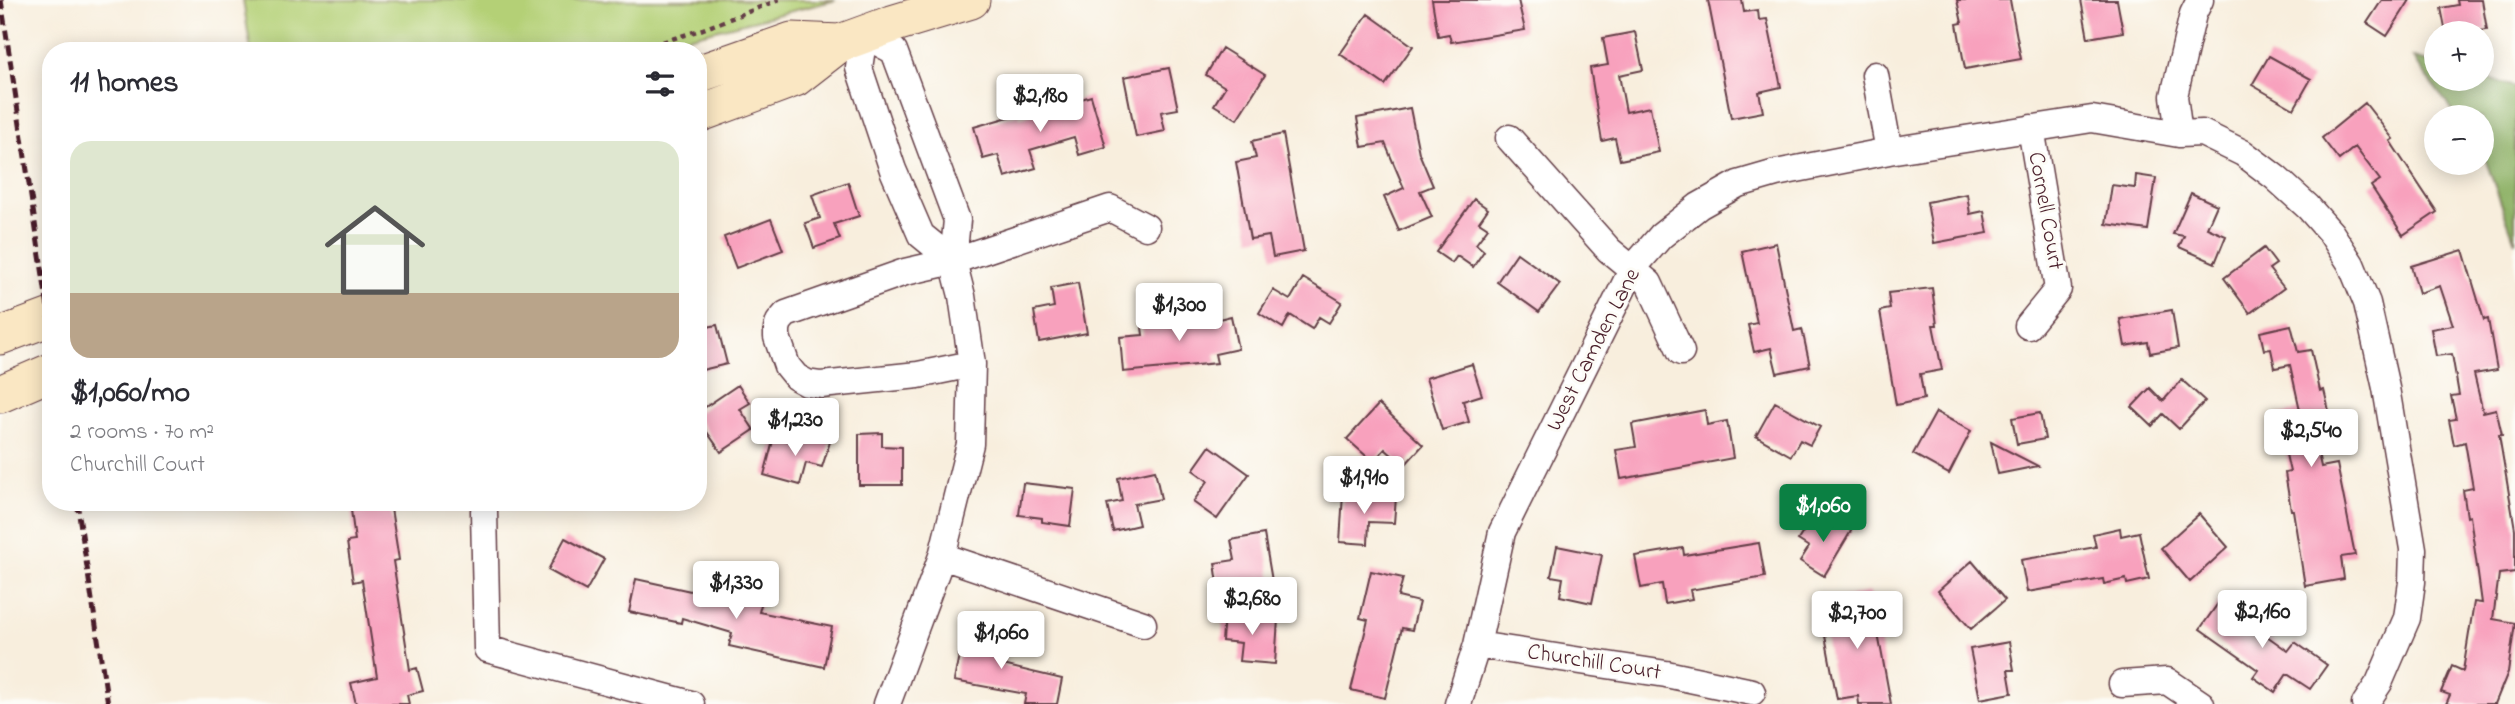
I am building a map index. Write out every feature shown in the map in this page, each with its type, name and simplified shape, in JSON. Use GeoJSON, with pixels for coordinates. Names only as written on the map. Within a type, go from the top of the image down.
{"type":"FeatureCollection","features":[{"type":"Feature","properties":{"kind":"main road"},"geometry":{"type":"LineString","coordinates":[[707,111],[794,78],[852,39],[971,0]]}},
{"type":"Feature","properties":{"kind":"main road"},"geometry":{"type":"LineString","coordinates":[[707,71],[792,41],[852,39]]}},
{"type":"Feature","properties":{"kind":"main road"},"geometry":{"type":"LineString","coordinates":[[0,336],[42,320]]}},
{"type":"Feature","properties":{"kind":"main road"},"geometry":{"type":"LineString","coordinates":[[0,394],[42,376]]}},
{"type":"Feature","properties":{"kind":"street"},"geometry":{"type":"LineString","coordinates":[[2179,134],[2175,96],[2193,14],[2200,0]]}},
{"type":"Feature","properties":{"kind":"street"},"geometry":{"type":"LineString","coordinates":[[887,704],[942,556],[970,444],[972,364],[962,296],[953,261],[957,220],[894,51],[852,39],[893,170],[921,235],[953,261]]}},
{"type":"Feature","properties":{"kind":"street"},"geometry":{"type":"LineString","coordinates":[[1875,75],[1889,151]]}},
{"type":"Feature","properties":{"kind":"street","name":"West Camden Lane"},"geometry":{"type":"LineString","coordinates":[[1458,704],[1477,645],[1502,531],[1633,268],[1661,236],[1699,206],[1738,184],[1776,173],[1889,151],[2091,120],[2179,134],[2202,133],[2244,153],[2308,207],[2331,233],[2351,264],[2367,303],[2386,388],[2413,560],[2407,618],[2379,683],[2365,704]]}},
{"type":"Feature","properties":{"kind":"street","name":"Cornell Court"},"geometry":{"type":"LineString","coordinates":[[2028,326],[2058,289],[2031,128]]}},
{"type":"Feature","properties":{"kind":"street"},"geometry":{"type":"LineString","coordinates":[[1509,138],[1609,250],[1649,282],[1681,352]]}},
{"type":"Feature","properties":{"kind":"street"},"geometry":{"type":"LineString","coordinates":[[972,364],[918,375],[829,384],[807,383],[796,377],[787,366],[777,337],[779,322],[786,314],[905,272],[953,261],[1110,208],[1146,227]]}},
{"type":"Feature","properties":{"kind":"street"},"geometry":{"type":"LineString","coordinates":[[484,511],[487,649],[691,704]]}},
{"type":"Feature","properties":{"kind":"street"},"geometry":{"type":"LineString","coordinates":[[942,556],[1143,624]]}},
{"type":"Feature","properties":{"kind":"street","name":"Churchill Court"},"geometry":{"type":"LineString","coordinates":[[1477,645],[1666,674],[1752,692]]}},
{"type":"Feature","properties":{"kind":"street"},"geometry":{"type":"LineString","coordinates":[[2122,684],[2167,681],[2201,704]]}},
{"type":"Feature","properties":{"kind":"path"},"geometry":{"type":"LineString","coordinates":[[663,42],[779,0]]}},
{"type":"Feature","properties":{"kind":"green space"},"geometry":{"type":"Polygon","coordinates":[[[243,0],[836,0],[667,42],[250,42],[243,0]]]}},
{"type":"Feature","properties":{"kind":"green space"},"geometry":{"type":"Polygon","coordinates":[[[2413,58],[2424,61],[2424,73],[2413,58]]]}},
{"type":"Feature","properties":{"kind":"green space"},"geometry":{"type":"Polygon","coordinates":[[[2494,81],[2515,87],[2515,242],[2491,175],[2494,175],[2494,105],[2448,105],[2438,91],[2494,91],[2494,81]]]}},
{"type":"Feature","properties":{"kind":"building"},"geometry":{"type":"Polygon","coordinates":[[[1432,0],[1518,0],[1525,30],[1451,42],[1449,34],[1438,36],[1432,0]]]}},
{"type":"Feature","properties":{"kind":"building"},"geometry":{"type":"Polygon","coordinates":[[[1708,0],[1742,0],[1744,12],[1758,10],[1759,20],[1767,19],[1781,87],[1759,92],[1763,112],[1731,118],[1708,0]]]}},
{"type":"Feature","properties":{"kind":"building"},"geometry":{"type":"Polygon","coordinates":[[[1957,0],[2010,0],[2021,59],[1965,69],[1957,24],[1962,23],[1957,0]]]}},
{"type":"Feature","properties":{"kind":"building"},"geometry":{"type":"Polygon","coordinates":[[[2081,0],[2117,0],[2123,32],[2088,38],[2081,0]]]}},
{"type":"Feature","properties":{"kind":"building"},"geometry":{"type":"Polygon","coordinates":[[[2382,0],[2410,0],[2387,36],[2367,23],[2382,0]]]}},
{"type":"Feature","properties":{"kind":"building"},"geometry":{"type":"Polygon","coordinates":[[[2457,0],[2482,0],[2486,21],[2444,21],[2441,8],[2458,5],[2457,0]]]}},
{"type":"Feature","properties":{"kind":"building"},"geometry":{"type":"Polygon","coordinates":[[[1368,14],[1413,46],[1385,85],[1340,54],[1368,14]]]}},
{"type":"Feature","properties":{"kind":"building"},"geometry":{"type":"Polygon","coordinates":[[[1635,32],[1643,70],[1619,75],[1626,112],[1650,107],[1659,152],[1620,160],[1615,138],[1602,141],[1590,68],[1608,65],[1603,38],[1635,32]]]}},
{"type":"Feature","properties":{"kind":"building"},"geometry":{"type":"Polygon","coordinates":[[[1222,48],[1265,75],[1237,119],[1214,105],[1225,87],[1206,75],[1222,48]]]}},
{"type":"Feature","properties":{"kind":"building"},"geometry":{"type":"Polygon","coordinates":[[[2269,56],[2311,79],[2294,109],[2252,85],[2269,56]]]}},
{"type":"Feature","properties":{"kind":"building"},"geometry":{"type":"Polygon","coordinates":[[[1169,68],[1178,109],[1161,112],[1165,131],[1136,137],[1124,77],[1169,68]]]}},
{"type":"Feature","properties":{"kind":"building"},"geometry":{"type":"Polygon","coordinates":[[[1091,96],[1106,147],[1079,155],[1074,137],[1030,150],[1036,168],[1005,177],[998,155],[983,159],[974,127],[1019,114],[1020,118],[1091,96]]]}},
{"type":"Feature","properties":{"kind":"building"},"geometry":{"type":"Polygon","coordinates":[[[2365,103],[2393,139],[2390,141],[2437,212],[2403,235],[2371,186],[2380,180],[2355,147],[2339,160],[2322,138],[2365,103]]]}},
{"type":"Feature","properties":{"kind":"building"},"geometry":{"type":"Polygon","coordinates":[[[1410,108],[1419,153],[1433,186],[1420,191],[1432,217],[1399,231],[1384,197],[1404,188],[1385,143],[1362,147],[1357,118],[1410,108]]]}},
{"type":"Feature","properties":{"kind":"building"},"geometry":{"type":"Polygon","coordinates":[[[1283,134],[1304,251],[1273,257],[1269,236],[1250,239],[1236,162],[1256,158],[1252,141],[1283,134]]]}},
{"type":"Feature","properties":{"kind":"building"},"geometry":{"type":"Polygon","coordinates":[[[2136,175],[2156,178],[2148,230],[2106,224],[2112,185],[2135,188],[2136,175]]]}},
{"type":"Feature","properties":{"kind":"building"},"geometry":{"type":"Polygon","coordinates":[[[848,182],[859,216],[834,224],[840,239],[814,248],[805,223],[820,218],[812,195],[848,182]]]}},
{"type":"Feature","properties":{"kind":"building"},"geometry":{"type":"Polygon","coordinates":[[[2191,193],[2217,205],[2207,228],[2226,236],[2215,263],[2179,247],[2184,236],[2173,234],[2191,193]]]}},
{"type":"Feature","properties":{"kind":"building"},"geometry":{"type":"Polygon","coordinates":[[[1967,194],[1970,214],[1984,211],[1988,233],[1934,243],[1927,202],[1967,194]]]}},
{"type":"Feature","properties":{"kind":"building"},"geometry":{"type":"Polygon","coordinates":[[[1474,199],[1488,209],[1479,222],[1488,228],[1476,244],[1484,251],[1473,267],[1457,256],[1452,263],[1436,252],[1474,199]]]}},
{"type":"Feature","properties":{"kind":"building"},"geometry":{"type":"Polygon","coordinates":[[[771,219],[783,250],[736,268],[724,237],[771,219]]]}},
{"type":"Feature","properties":{"kind":"building"},"geometry":{"type":"Polygon","coordinates":[[[1776,243],[1794,331],[1802,329],[1810,366],[1777,373],[1771,348],[1754,352],[1748,325],[1757,323],[1742,251],[1776,243]]]}},
{"type":"Feature","properties":{"kind":"building"},"geometry":{"type":"Polygon","coordinates":[[[2264,248],[2276,264],[2269,269],[2284,288],[2250,313],[2224,278],[2264,248]]]}},
{"type":"Feature","properties":{"kind":"building"},"geometry":{"type":"Polygon","coordinates":[[[2463,250],[2484,320],[2488,319],[2497,370],[2474,374],[2483,412],[2496,409],[2515,529],[2515,572],[2499,574],[2493,619],[2515,623],[2508,672],[2495,704],[2446,704],[2450,695],[2441,692],[2452,666],[2463,671],[2474,602],[2482,603],[2470,516],[2467,517],[2463,490],[2473,488],[2465,442],[2454,445],[2449,420],[2456,419],[2451,396],[2459,395],[2452,354],[2436,356],[2431,329],[2453,325],[2440,286],[2419,293],[2411,266],[2463,250]]]}},
{"type":"Feature","properties":{"kind":"building"},"geometry":{"type":"Polygon","coordinates":[[[1517,253],[1560,284],[1539,312],[1497,282],[1517,253]]]}},
{"type":"Feature","properties":{"kind":"building"},"geometry":{"type":"Polygon","coordinates":[[[1303,278],[1342,302],[1329,323],[1319,317],[1312,329],[1290,315],[1283,328],[1259,313],[1273,290],[1290,300],[1303,278]]]}},
{"type":"Feature","properties":{"kind":"building"},"geometry":{"type":"Polygon","coordinates":[[[1078,283],[1087,333],[1039,342],[1034,311],[1054,307],[1051,288],[1078,283]]]}},
{"type":"Feature","properties":{"kind":"building"},"geometry":{"type":"Polygon","coordinates":[[[1932,288],[1937,325],[1933,325],[1942,370],[1920,374],[1924,399],[1896,405],[1880,311],[1890,309],[1888,293],[1932,288]]]}},
{"type":"Feature","properties":{"kind":"building"},"geometry":{"type":"Polygon","coordinates":[[[2172,310],[2178,348],[2150,353],[2148,342],[2125,346],[2120,319],[2172,310]]]}},
{"type":"Feature","properties":{"kind":"building"},"geometry":{"type":"Polygon","coordinates":[[[1217,311],[1219,319],[1231,316],[1238,349],[1215,354],[1217,363],[1123,372],[1120,337],[1143,335],[1142,327],[1217,311]]]}},
{"type":"Feature","properties":{"kind":"building"},"geometry":{"type":"Polygon","coordinates":[[[717,325],[727,364],[707,369],[707,327],[717,325]]]}},
{"type":"Feature","properties":{"kind":"building"},"geometry":{"type":"Polygon","coordinates":[[[2291,325],[2298,352],[2311,350],[2320,391],[2324,390],[2330,415],[2311,420],[2321,467],[2337,464],[2355,555],[2341,557],[2344,579],[2305,586],[2285,473],[2290,472],[2277,415],[2300,410],[2290,365],[2275,368],[2271,349],[2264,350],[2260,332],[2291,325]]]}},
{"type":"Feature","properties":{"kind":"building"},"geometry":{"type":"Polygon","coordinates":[[[1472,364],[1482,395],[1463,401],[1469,422],[1442,430],[1426,378],[1472,364]]]}},
{"type":"Feature","properties":{"kind":"building"},"geometry":{"type":"Polygon","coordinates":[[[2182,380],[2205,401],[2179,429],[2163,414],[2152,426],[2132,407],[2150,388],[2163,401],[2182,380]]]}},
{"type":"Feature","properties":{"kind":"building"},"geometry":{"type":"Polygon","coordinates":[[[738,385],[750,403],[740,409],[754,430],[721,452],[707,432],[707,406],[738,385]]]}},
{"type":"Feature","properties":{"kind":"building"},"geometry":{"type":"Polygon","coordinates":[[[1775,402],[1820,427],[1810,445],[1800,440],[1791,456],[1756,436],[1775,402]]]}},
{"type":"Feature","properties":{"kind":"building"},"geometry":{"type":"Polygon","coordinates":[[[1379,404],[1423,445],[1404,466],[1385,449],[1373,462],[1347,439],[1379,404]]]}},
{"type":"Feature","properties":{"kind":"building"},"geometry":{"type":"Polygon","coordinates":[[[1705,410],[1707,425],[1727,421],[1733,458],[1621,479],[1616,450],[1636,447],[1632,424],[1705,410]]]}},
{"type":"Feature","properties":{"kind":"building"},"geometry":{"type":"Polygon","coordinates":[[[1936,412],[1971,431],[1949,474],[1913,454],[1936,412]]]}},
{"type":"Feature","properties":{"kind":"building"},"geometry":{"type":"Polygon","coordinates":[[[2040,413],[2045,439],[2017,444],[2012,418],[2040,413]]]}},
{"type":"Feature","properties":{"kind":"building"},"geometry":{"type":"Polygon","coordinates":[[[882,433],[882,446],[902,447],[902,485],[859,485],[859,434],[882,433]]]}},
{"type":"Feature","properties":{"kind":"building"},"geometry":{"type":"Polygon","coordinates":[[[803,434],[830,442],[822,467],[806,463],[800,485],[764,475],[774,437],[800,444],[803,434]]]}},
{"type":"Feature","properties":{"kind":"building"},"geometry":{"type":"Polygon","coordinates":[[[1991,442],[2038,466],[1998,474],[1991,442]]]}},
{"type":"Feature","properties":{"kind":"building"},"geometry":{"type":"Polygon","coordinates":[[[1210,446],[1249,474],[1217,519],[1193,502],[1208,481],[1193,470],[1210,446]]]}},
{"type":"Feature","properties":{"kind":"building"},"geometry":{"type":"Polygon","coordinates":[[[1155,470],[1161,499],[1134,504],[1139,525],[1113,531],[1107,504],[1122,501],[1118,478],[1155,470]]]}},
{"type":"Feature","properties":{"kind":"building"},"geometry":{"type":"Polygon","coordinates":[[[1023,483],[1075,489],[1070,526],[1019,515],[1023,483]]]}},
{"type":"Feature","properties":{"kind":"building"},"geometry":{"type":"Polygon","coordinates":[[[1343,494],[1396,497],[1394,523],[1369,522],[1368,544],[1340,542],[1343,494]]]}},
{"type":"Feature","properties":{"kind":"building"},"geometry":{"type":"Polygon","coordinates":[[[351,511],[391,511],[399,560],[393,561],[410,670],[417,668],[423,691],[407,695],[409,704],[356,704],[351,683],[377,677],[362,580],[353,582],[347,542],[355,541],[351,511]]]}},
{"type":"Feature","properties":{"kind":"building"},"geometry":{"type":"Polygon","coordinates":[[[2199,514],[2228,547],[2190,582],[2161,548],[2199,514]]]}},
{"type":"Feature","properties":{"kind":"building"},"geometry":{"type":"Polygon","coordinates":[[[1812,518],[1828,527],[1832,520],[1851,531],[1824,576],[1800,561],[1809,547],[1798,540],[1812,518]]]}},
{"type":"Feature","properties":{"kind":"building"},"geometry":{"type":"Polygon","coordinates":[[[2120,528],[2121,536],[2139,532],[2149,579],[2127,584],[2126,579],[2104,584],[2103,579],[2027,592],[2021,560],[2096,547],[2093,534],[2120,528]]]}},
{"type":"Feature","properties":{"kind":"building"},"geometry":{"type":"Polygon","coordinates":[[[1264,534],[1272,581],[1219,591],[1215,563],[1235,560],[1231,540],[1264,534]]]}},
{"type":"Feature","properties":{"kind":"building"},"geometry":{"type":"Polygon","coordinates":[[[565,538],[604,559],[586,591],[548,570],[565,538]]]}},
{"type":"Feature","properties":{"kind":"building"},"geometry":{"type":"Polygon","coordinates":[[[1759,543],[1765,577],[1690,590],[1692,599],[1665,604],[1662,584],[1641,588],[1635,556],[1683,548],[1684,555],[1759,543]]]}},
{"type":"Feature","properties":{"kind":"building"},"geometry":{"type":"Polygon","coordinates":[[[1557,546],[1602,555],[1592,603],[1560,596],[1563,578],[1551,576],[1557,546]]]}},
{"type":"Feature","properties":{"kind":"building"},"geometry":{"type":"Polygon","coordinates":[[[1972,561],[2005,600],[1971,629],[1938,591],[1972,561]]]}},
{"type":"Feature","properties":{"kind":"building"},"geometry":{"type":"Polygon","coordinates":[[[1371,571],[1403,578],[1398,597],[1419,602],[1412,630],[1402,628],[1385,698],[1351,690],[1368,620],[1360,618],[1371,571]]]}},
{"type":"Feature","properties":{"kind":"building"},"geometry":{"type":"Polygon","coordinates":[[[636,579],[718,597],[720,589],[762,601],[759,612],[832,627],[824,667],[729,646],[732,633],[682,618],[681,623],[629,612],[636,579]]]}},
{"type":"Feature","properties":{"kind":"building"},"geometry":{"type":"Polygon","coordinates":[[[1870,592],[1891,704],[1859,704],[1858,696],[1837,699],[1823,626],[1837,623],[1832,599],[1870,592]]]}},
{"type":"Feature","properties":{"kind":"building"},"geometry":{"type":"Polygon","coordinates":[[[2219,602],[2288,651],[2295,642],[2327,665],[2310,689],[2287,674],[2275,692],[2253,677],[2258,670],[2200,629],[2219,602]]]}},
{"type":"Feature","properties":{"kind":"building"},"geometry":{"type":"Polygon","coordinates":[[[1224,614],[1278,619],[1275,664],[1239,661],[1241,643],[1222,641],[1224,614]]]}},
{"type":"Feature","properties":{"kind":"building"},"geometry":{"type":"Polygon","coordinates":[[[964,628],[995,634],[993,648],[1006,650],[1003,665],[1062,679],[1057,704],[1024,704],[1026,694],[954,681],[964,628]]]}},
{"type":"Feature","properties":{"kind":"building"},"geometry":{"type":"Polygon","coordinates":[[[2009,642],[2014,670],[2008,670],[2012,693],[1980,699],[1970,649],[2009,642]]]}},
{"type":"Feature","properties":{"kind":"railway"},"geometry":{"type":"LineString","coordinates":[[1,0],[42,269]]}},
{"type":"Feature","properties":{"kind":"railway"},"geometry":{"type":"LineString","coordinates":[[78,511],[108,704]]}}]}
